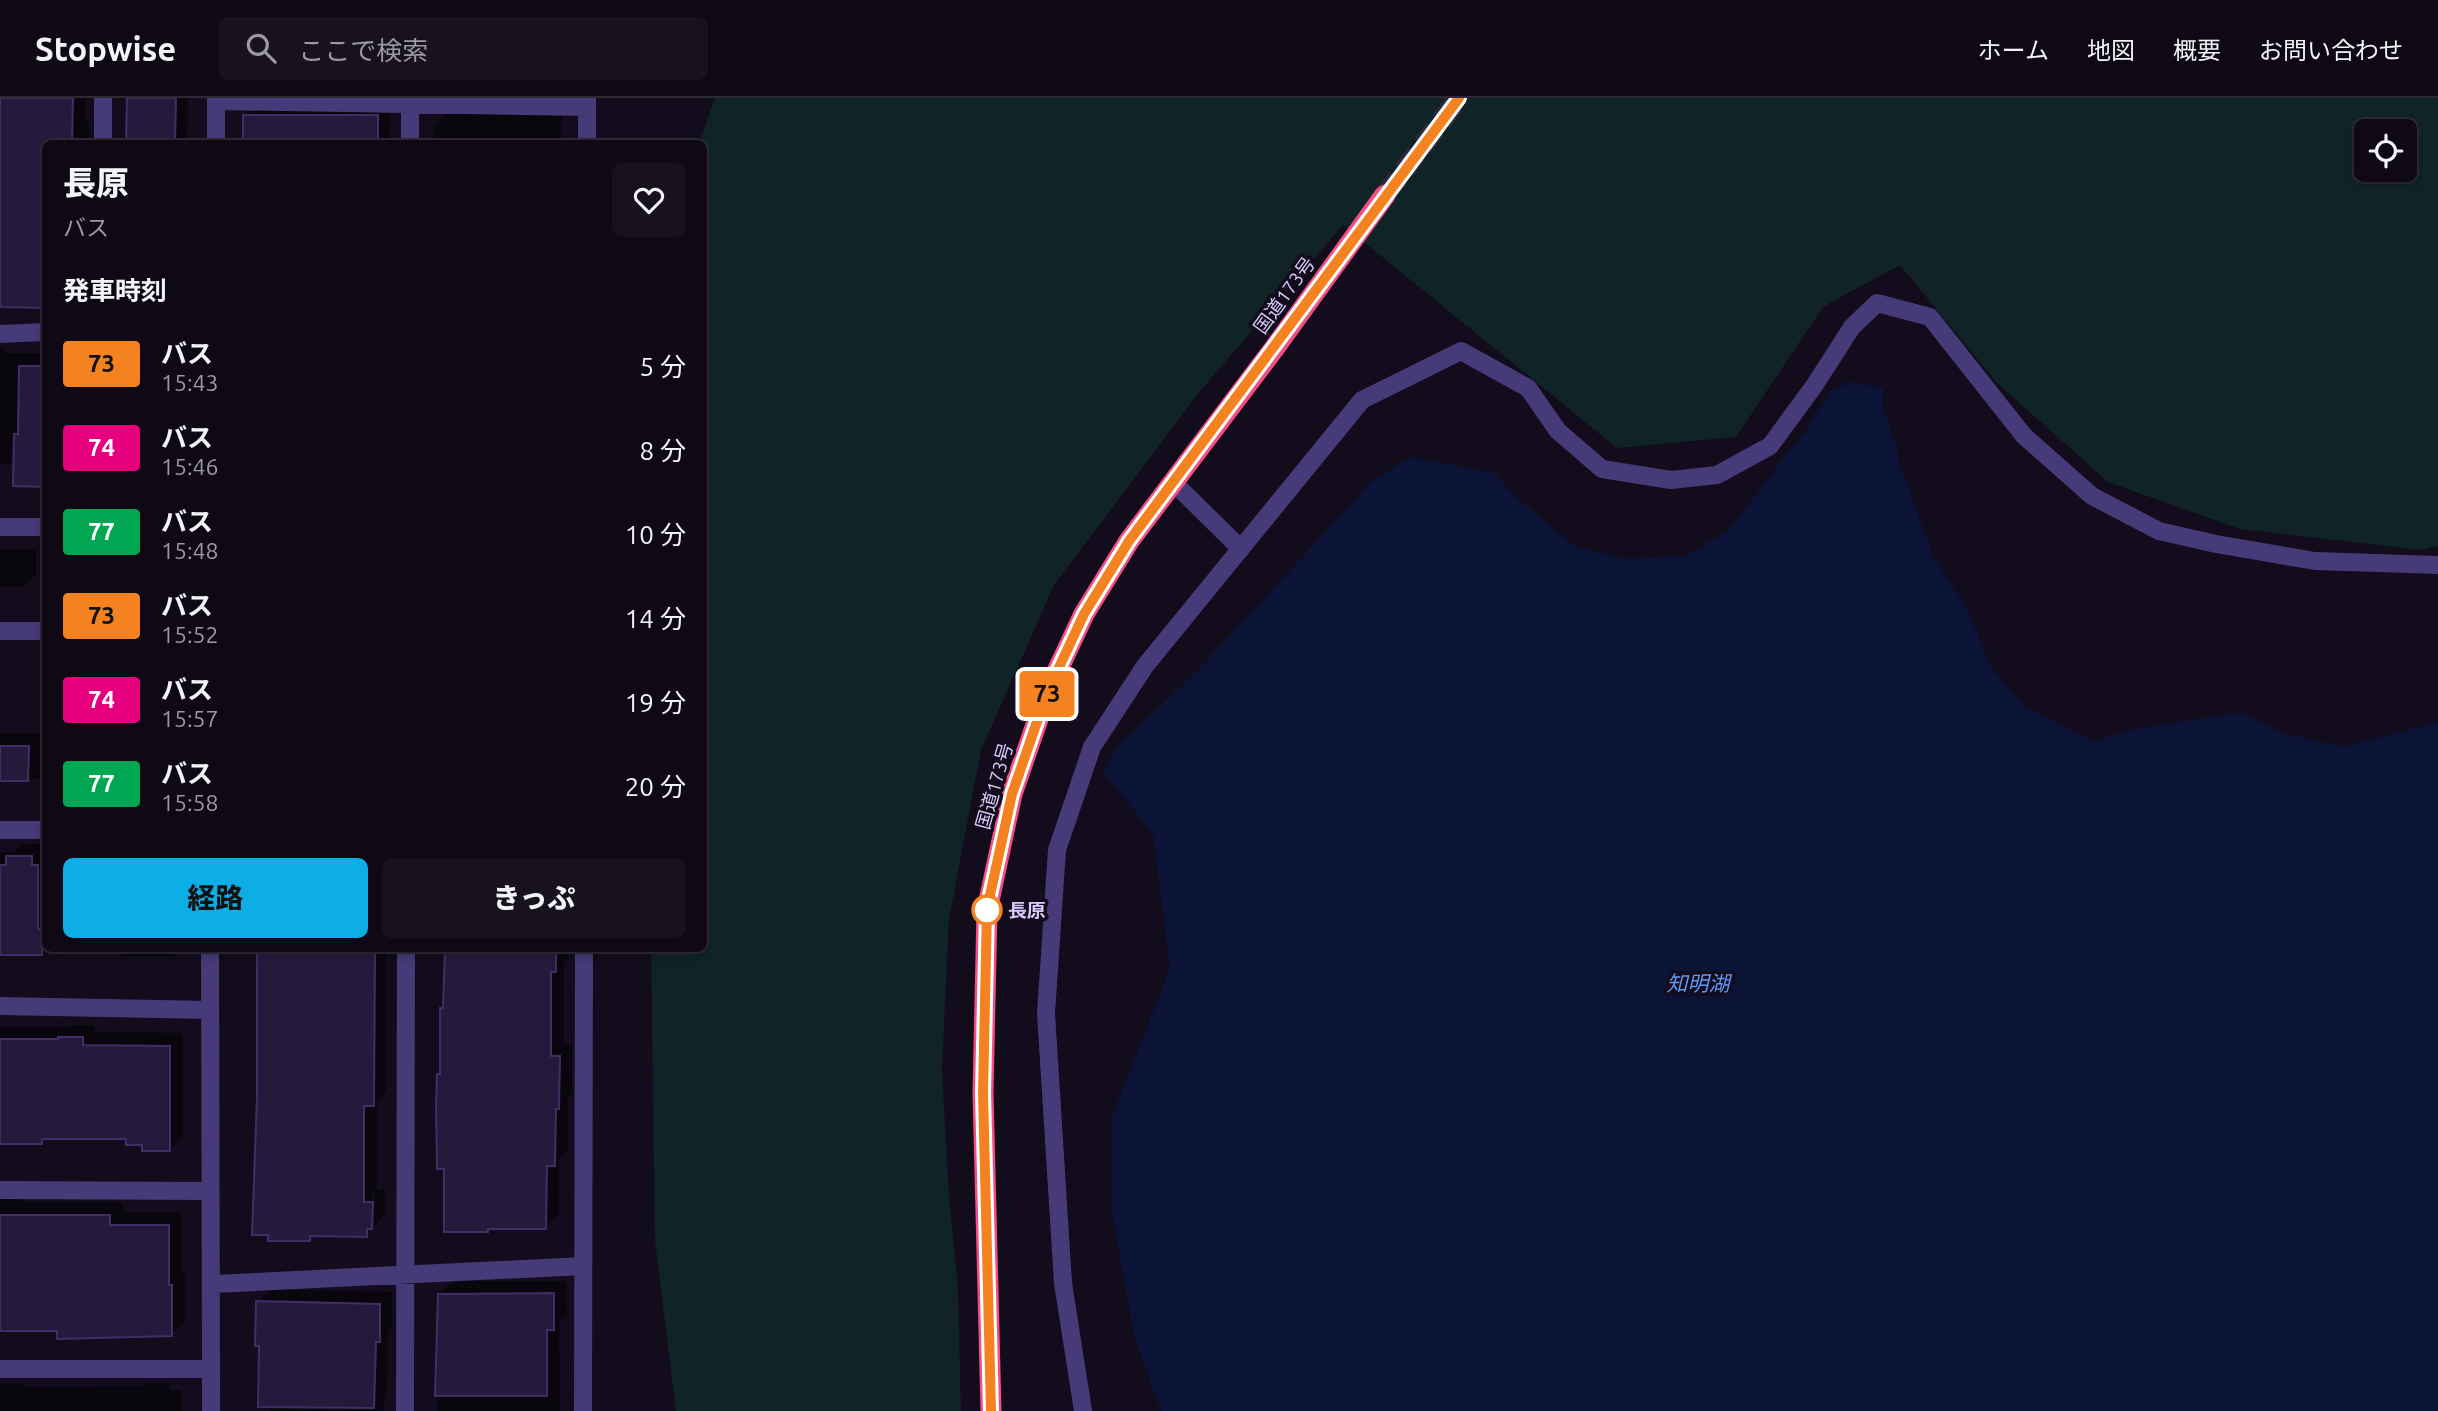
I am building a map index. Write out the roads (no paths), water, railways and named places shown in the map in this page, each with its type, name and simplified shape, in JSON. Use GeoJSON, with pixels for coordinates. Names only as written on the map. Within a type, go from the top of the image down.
{"type":"FeatureCollection","features":[{"type":"Feature","properties":{"kind":"highway","name":"国道173号"},"geometry":{"type":"LineString","coordinates":[[991,1411],[983,1093],[987,909],[1012,794],[1047,693],[1084,614],[1129,541],[1385,195]]}},
{"type":"Feature","properties":{"kind":"street"},"geometry":{"type":"LineString","coordinates":[[103,98],[103,140]]}},
{"type":"Feature","properties":{"kind":"street"},"geometry":{"type":"LineString","coordinates":[[216,140],[216,99],[587,103],[587,140]]}},
{"type":"Feature","properties":{"kind":"street"},"geometry":{"type":"LineString","coordinates":[[410,102],[410,140]]}},
{"type":"Feature","properties":{"kind":"street"},"geometry":{"type":"LineString","coordinates":[[1083,1411],[1063,1283],[1046,1013],[1057,850],[1092,747],[1145,666],[1362,400],[1461,351],[1528,388],[1558,432],[1602,469],[1671,480],[1717,475],[1770,446],[1814,386],[1852,327],[1877,303],[1930,317],[2024,436],[2092,496],[2159,531],[2315,561],[2438,565]]}},
{"type":"Feature","properties":{"kind":"street"},"geometry":{"type":"LineString","coordinates":[[0,334],[42,332]]}},
{"type":"Feature","properties":{"kind":"street"},"geometry":{"type":"LineString","coordinates":[[1173,482],[1241,548]]}},
{"type":"Feature","properties":{"kind":"street"},"geometry":{"type":"LineString","coordinates":[[0,527],[42,527]]}},
{"type":"Feature","properties":{"kind":"street"},"geometry":{"type":"LineString","coordinates":[[0,631],[42,631]]}},
{"type":"Feature","properties":{"kind":"street"},"geometry":{"type":"LineString","coordinates":[[0,830],[42,830]]}},
{"type":"Feature","properties":{"kind":"street"},"geometry":{"type":"LineString","coordinates":[[210,952],[210,1191],[213,1284],[211,1411]]}},
{"type":"Feature","properties":{"kind":"street"},"geometry":{"type":"LineString","coordinates":[[405,1411],[406,952]]}},
{"type":"Feature","properties":{"kind":"street"},"geometry":{"type":"LineString","coordinates":[[583,1411],[584,952]]}},
{"type":"Feature","properties":{"kind":"street"},"geometry":{"type":"LineString","coordinates":[[0,1006],[209,1010]]}},
{"type":"Feature","properties":{"kind":"street"},"geometry":{"type":"LineString","coordinates":[[0,1190],[210,1191]]}},
{"type":"Feature","properties":{"kind":"street"},"geometry":{"type":"LineString","coordinates":[[213,1284],[583,1266]]}},
{"type":"Feature","properties":{"kind":"street"},"geometry":{"type":"LineString","coordinates":[[0,1369],[211,1369]]}},
{"type":"Feature","properties":{"kind":"water","name":"知明湖"},"geometry":{"type":"Polygon","coordinates":[[[1850,382],[1883,388],[1883,412],[1889,420],[1897,456],[1933,556],[1967,609],[1992,668],[2024,706],[2092,741],[2135,729],[2242,712],[2280,732],[2342,747],[2438,722],[2438,1411],[1161,1411],[1134,1336],[1112,1212],[1112,1117],[1170,968],[1153,835],[1103,771],[1118,747],[1200,668],[1374,479],[1411,457],[1495,473],[1512,494],[1576,547],[1629,559],[1683,556],[1727,532],[1784,456],[1804,434],[1830,392],[1850,382]]]}},
{"type":"Feature","properties":{"kind":"tunnel"},"geometry":{"type":"LineString","coordinates":[[1385,195],[1459,98]]}},
{"type":"Feature","properties":{"kind":"place","name":"長原"},"geometry":{"type":"Point","coordinates":[987,910]}}]}
